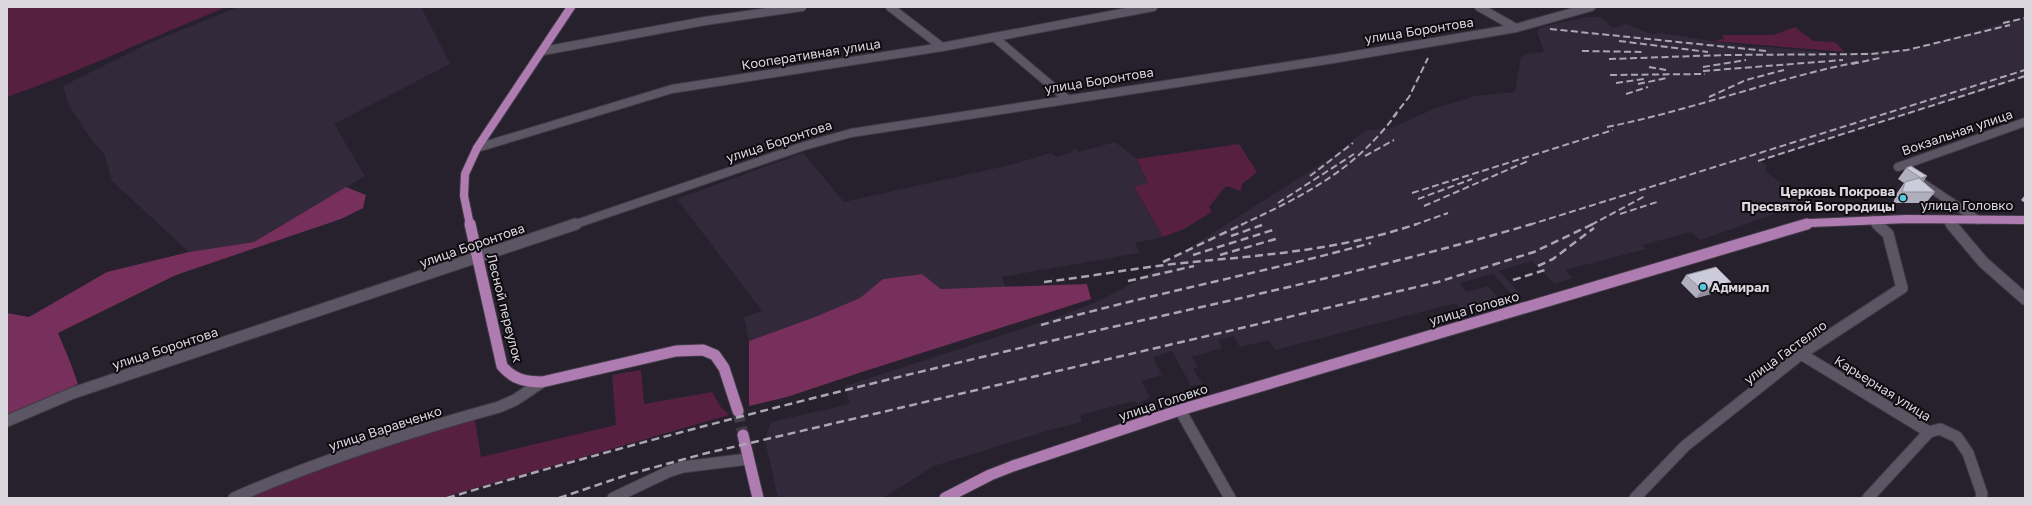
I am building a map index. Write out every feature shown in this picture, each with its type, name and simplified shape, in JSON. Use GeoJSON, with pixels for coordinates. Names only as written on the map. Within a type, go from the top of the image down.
{"type":"FeatureCollection","features":[{"type":"Feature","properties":{"kind":"main road","name":"Лесной переулок"},"geometry":{"type":"LineString","coordinates":[[571,7],[477,148],[465,174],[464,196],[502,366],[507,373],[518,379],[530,382],[542,382],[676,351],[691,349],[706,350],[716,355],[722,362],[738,411]]}},
{"type":"Feature","properties":{"kind":"main road","name":"улица Головко"},"geometry":{"type":"LineString","coordinates":[[945,498],[990,475],[1013,466],[1180,410],[1811,223],[1873,220],[2025,220]]}},
{"type":"Feature","properties":{"kind":"main road"},"geometry":{"type":"LineString","coordinates":[[743,435],[758,498]]}},
{"type":"Feature","properties":{"kind":"street"},"geometry":{"type":"LineString","coordinates":[[543,51],[705,21],[802,7]]}},
{"type":"Feature","properties":{"kind":"street"},"geometry":{"type":"LineString","coordinates":[[890,7],[942,47]]}},
{"type":"Feature","properties":{"kind":"street"},"geometry":{"type":"LineString","coordinates":[[1096,7],[1103,16]]}},
{"type":"Feature","properties":{"kind":"street","name":"Кооперативная улица"},"geometry":{"type":"LineString","coordinates":[[477,148],[672,89],[942,47],[1153,7]]}},
{"type":"Feature","properties":{"kind":"street"},"geometry":{"type":"LineString","coordinates":[[1479,7],[1516,28]]}},
{"type":"Feature","properties":{"kind":"street","name":"улица Боронтова"},"geometry":{"type":"LineString","coordinates":[[7,420],[73,393],[477,258],[804,146],[851,133],[1333,59],[1516,28],[1590,7]]}},
{"type":"Feature","properties":{"kind":"street"},"geometry":{"type":"LineString","coordinates":[[994,37],[1067,99]]}},
{"type":"Feature","properties":{"kind":"street","name":"Вокзальная улица"},"geometry":{"type":"LineString","coordinates":[[1978,220],[1898,166],[2025,122]]}},
{"type":"Feature","properties":{"kind":"street","name":"улица Гастелло"},"geometry":{"type":"LineString","coordinates":[[1635,498],[1685,446],[1801,354],[1902,288],[1888,234],[1873,220]]}},
{"type":"Feature","properties":{"kind":"street"},"geometry":{"type":"LineString","coordinates":[[1948,220],[1982,262],[2006,285],[2025,299]]}},
{"type":"Feature","properties":{"kind":"street","name":"Карьерная улица"},"geometry":{"type":"LineString","coordinates":[[1801,354],[1929,432],[1940,429],[1957,437],[1968,453],[1982,494],[1981,498]]}},
{"type":"Feature","properties":{"kind":"street","name":"улица Варавченко"},"geometry":{"type":"LineString","coordinates":[[234,498],[281,476],[310,466],[499,407],[515,400],[542,382]]}},
{"type":"Feature","properties":{"kind":"street"},"geometry":{"type":"LineString","coordinates":[[1180,410],[1230,498]]}},
{"type":"Feature","properties":{"kind":"street"},"geometry":{"type":"LineString","coordinates":[[1868,498],[1929,432]]}},
{"type":"Feature","properties":{"kind":"street"},"geometry":{"type":"LineString","coordinates":[[612,498],[657,476],[683,467],[748,459]]}},
{"type":"Feature","properties":{"kind":"shaded area"},"geometry":{"type":"Polygon","coordinates":[[[7,7],[226,7],[90,65],[7,97],[7,7]]]}},
{"type":"Feature","properties":{"kind":"shaded area"},"geometry":{"type":"Polygon","coordinates":[[[238,7],[421,7],[450,64],[334,124],[365,176],[254,242],[189,252],[112,181],[104,153],[93,142],[69,106],[63,86],[147,44],[238,7]]]}},
{"type":"Feature","properties":{"kind":"shaded area"},"geometry":{"type":"Polygon","coordinates":[[[1587,17],[1600,17],[1613,28],[1627,24],[1651,34],[1662,33],[1749,47],[1766,47],[1841,54],[1904,49],[1908,50],[2025,17],[2025,78],[1761,161],[1767,166],[1765,171],[1792,192],[1799,194],[1808,201],[1700,240],[1691,232],[1642,245],[1646,249],[1565,270],[1572,278],[1555,284],[1532,261],[1499,271],[1520,294],[1513,296],[1493,274],[1460,283],[1466,292],[1488,286],[1500,300],[1461,310],[1456,303],[1275,350],[1269,340],[1240,347],[1233,336],[1218,340],[1222,348],[1192,357],[1198,367],[1193,368],[1202,384],[1191,386],[1172,351],[1153,357],[1162,375],[1141,381],[1150,397],[1138,404],[1134,401],[1080,415],[1082,422],[1053,429],[934,466],[883,498],[778,498],[765,440],[771,422],[850,404],[845,386],[1055,318],[1101,300],[1135,282],[1332,157],[1366,130],[1389,129],[1436,108],[1475,96],[1515,92],[1521,57],[1527,54],[1544,52],[1537,31],[1541,27],[1587,17]]]}},
{"type":"Feature","properties":{"kind":"shaded area"},"geometry":{"type":"Polygon","coordinates":[[[1795,27],[1813,41],[1835,42],[1845,52],[1713,41],[1724,39],[1722,35],[1773,35],[1795,27]]]}},
{"type":"Feature","properties":{"kind":"shaded area"},"geometry":{"type":"Polygon","coordinates":[[[1115,142],[1137,159],[1148,184],[1134,188],[1163,237],[1135,243],[1139,253],[1002,277],[1006,288],[941,289],[922,274],[883,279],[860,298],[815,317],[749,341],[744,317],[762,311],[677,199],[803,153],[844,202],[1010,165],[1051,153],[1057,157],[1073,152],[1072,150],[1076,149],[1079,152],[1115,142]]]}},
{"type":"Feature","properties":{"kind":"shaded area"},"geometry":{"type":"Polygon","coordinates":[[[1239,144],[1257,172],[1242,184],[1241,191],[1226,186],[1209,207],[1212,212],[1184,229],[1163,237],[1134,187],[1148,183],[1137,159],[1239,144]]]}},
{"type":"Feature","properties":{"kind":"shaded area"},"geometry":{"type":"Polygon","coordinates":[[[346,187],[366,195],[363,208],[341,219],[176,275],[58,333],[78,384],[7,416],[7,313],[29,317],[107,272],[189,252],[254,242],[346,187]]]}},
{"type":"Feature","properties":{"kind":"shaded area"},"geometry":{"type":"Polygon","coordinates":[[[922,274],[941,289],[1087,284],[1091,299],[787,397],[749,406],[749,341],[815,317],[860,298],[883,279],[922,274]]]}},
{"type":"Feature","properties":{"kind":"shaded area"},"geometry":{"type":"Polygon","coordinates":[[[641,370],[644,404],[712,392],[720,406],[729,415],[441,498],[234,498],[474,414],[481,457],[616,425],[612,375],[641,370]]]}},
{"type":"Feature","properties":{"kind":"building"},"geometry":{"type":"Polygon","coordinates":[[[1911,166],[1927,176],[1921,178],[1906,168],[1911,166]]]}},
{"type":"Feature","properties":{"kind":"building"},"geometry":{"type":"Polygon","coordinates":[[[1919,178],[1935,192],[1902,192],[1905,182],[1919,178]]]}},
{"type":"Feature","properties":{"kind":"building"},"geometry":{"type":"Polygon","coordinates":[[[1716,267],[1731,282],[1702,290],[1686,275],[1716,267]]]}},
{"type":"Feature","properties":{"kind":"tunnel"},"geometry":{"type":"LineString","coordinates":[[738,411],[743,435]]}},
{"type":"Feature","properties":{"kind":"railway"},"geometry":{"type":"LineString","coordinates":[[2003,23],[2025,18]]}},
{"type":"Feature","properties":{"kind":"railway"},"geometry":{"type":"LineString","coordinates":[[1609,59],[1725,55],[1871,54],[1907,50],[2010,25]]}},
{"type":"Feature","properties":{"kind":"railway"},"geometry":{"type":"LineString","coordinates":[[1550,29],[1767,51]]}},
{"type":"Feature","properties":{"kind":"railway"},"geometry":{"type":"LineString","coordinates":[[1619,41],[1708,52]]}},
{"type":"Feature","properties":{"kind":"railway"},"geometry":{"type":"LineString","coordinates":[[1582,51],[1645,52]]}},
{"type":"Feature","properties":{"kind":"railway"},"geometry":{"type":"LineString","coordinates":[[1393,117],[1409,97],[1428,58]]}},
{"type":"Feature","properties":{"kind":"railway"},"geometry":{"type":"LineString","coordinates":[[1852,64],[1880,58]]}},
{"type":"Feature","properties":{"kind":"railway"},"geometry":{"type":"LineString","coordinates":[[1703,67],[1746,60]]}},
{"type":"Feature","properties":{"kind":"railway"},"geometry":{"type":"LineString","coordinates":[[1703,71],[1843,60]]}},
{"type":"Feature","properties":{"kind":"railway"},"geometry":{"type":"LineString","coordinates":[[1607,127],[1670,112],[1795,77],[1858,62]]}},
{"type":"Feature","properties":{"kind":"railway"},"geometry":{"type":"LineString","coordinates":[[1649,67],[1666,70]]}},
{"type":"Feature","properties":{"kind":"railway"},"geometry":{"type":"LineString","coordinates":[[1709,97],[1746,80],[1784,70]]}},
{"type":"Feature","properties":{"kind":"railway"},"geometry":{"type":"LineString","coordinates":[[1529,225],[2025,70]]}},
{"type":"Feature","properties":{"kind":"railway"},"geometry":{"type":"LineString","coordinates":[[1610,75],[1705,74]]}},
{"type":"Feature","properties":{"kind":"railway"},"geometry":{"type":"LineString","coordinates":[[1758,161],[2025,76]]}},
{"type":"Feature","properties":{"kind":"railway"},"geometry":{"type":"LineString","coordinates":[[1638,84],[1667,78]]}},
{"type":"Feature","properties":{"kind":"railway"},"geometry":{"type":"LineString","coordinates":[[1616,83],[1644,79]]}},
{"type":"Feature","properties":{"kind":"railway"},"geometry":{"type":"LineString","coordinates":[[1626,94],[1648,87]]}},
{"type":"Feature","properties":{"kind":"railway"},"geometry":{"type":"LineString","coordinates":[[1241,225],[1286,203],[1327,180],[1363,151],[1381,133],[1397,113]]}},
{"type":"Feature","properties":{"kind":"railway"},"geometry":{"type":"LineString","coordinates":[[1412,193],[1613,130]]}},
{"type":"Feature","properties":{"kind":"railway"},"geometry":{"type":"LineString","coordinates":[[1365,156],[1394,140]]}},
{"type":"Feature","properties":{"kind":"railway"},"geometry":{"type":"LineString","coordinates":[[1310,176],[1353,143]]}},
{"type":"Feature","properties":{"kind":"railway"},"geometry":{"type":"LineString","coordinates":[[1278,203],[1354,154]]}},
{"type":"Feature","properties":{"kind":"railway"},"geometry":{"type":"LineString","coordinates":[[1424,206],[1528,161]]}},
{"type":"Feature","properties":{"kind":"railway"},"geometry":{"type":"LineString","coordinates":[[1418,199],[1472,179]]}},
{"type":"Feature","properties":{"kind":"railway"},"geometry":{"type":"LineString","coordinates":[[1592,225],[1645,196]]}},
{"type":"Feature","properties":{"kind":"railway"},"geometry":{"type":"LineString","coordinates":[[1620,214],[1657,202]]}},
{"type":"Feature","properties":{"kind":"railway"},"geometry":{"type":"LineString","coordinates":[[1416,224],[1448,213]]}},
{"type":"Feature","properties":{"kind":"railway"},"geometry":{"type":"LineString","coordinates":[[1163,262],[1243,224]]}},
{"type":"Feature","properties":{"kind":"railway"},"geometry":{"type":"LineString","coordinates":[[1044,282],[1173,264],[1266,255],[1326,247],[1356,241],[1416,224]]}},
{"type":"Feature","properties":{"kind":"railway"},"geometry":{"type":"LineString","coordinates":[[447,498],[596,455],[820,396],[1351,272],[1532,224]]}},
{"type":"Feature","properties":{"kind":"railway"},"geometry":{"type":"LineString","coordinates":[[1231,236],[1262,225]]}},
{"type":"Feature","properties":{"kind":"railway"},"geometry":{"type":"LineString","coordinates":[[559,498],[630,474],[703,454],[1438,282],[1534,252],[1592,225]]}},
{"type":"Feature","properties":{"kind":"railway"},"geometry":{"type":"LineString","coordinates":[[1538,266],[1553,259],[1594,228]]}},
{"type":"Feature","properties":{"kind":"railway"},"geometry":{"type":"LineString","coordinates":[[1193,255],[1273,230]]}},
{"type":"Feature","properties":{"kind":"railway"},"geometry":{"type":"LineString","coordinates":[[1220,255],[1279,238]]}},
{"type":"Feature","properties":{"kind":"railway"},"geometry":{"type":"LineString","coordinates":[[1041,325],[1123,303],[1371,243]]}},
{"type":"Feature","properties":{"kind":"railway"},"geometry":{"type":"LineString","coordinates":[[1128,281],[1194,266]]}},
{"type":"Feature","properties":{"kind":"railway"},"geometry":{"type":"LineString","coordinates":[[1513,280],[1548,269]]}},
{"type":"Feature","properties":{"kind":"place","name":"Церковь Покрова Пресвятой Богородицы"},"geometry":{"type":"Point","coordinates":[1903,198]}},
{"type":"Feature","properties":{"kind":"place","name":"Адмирал"},"geometry":{"type":"Point","coordinates":[1703,287]}}]}
